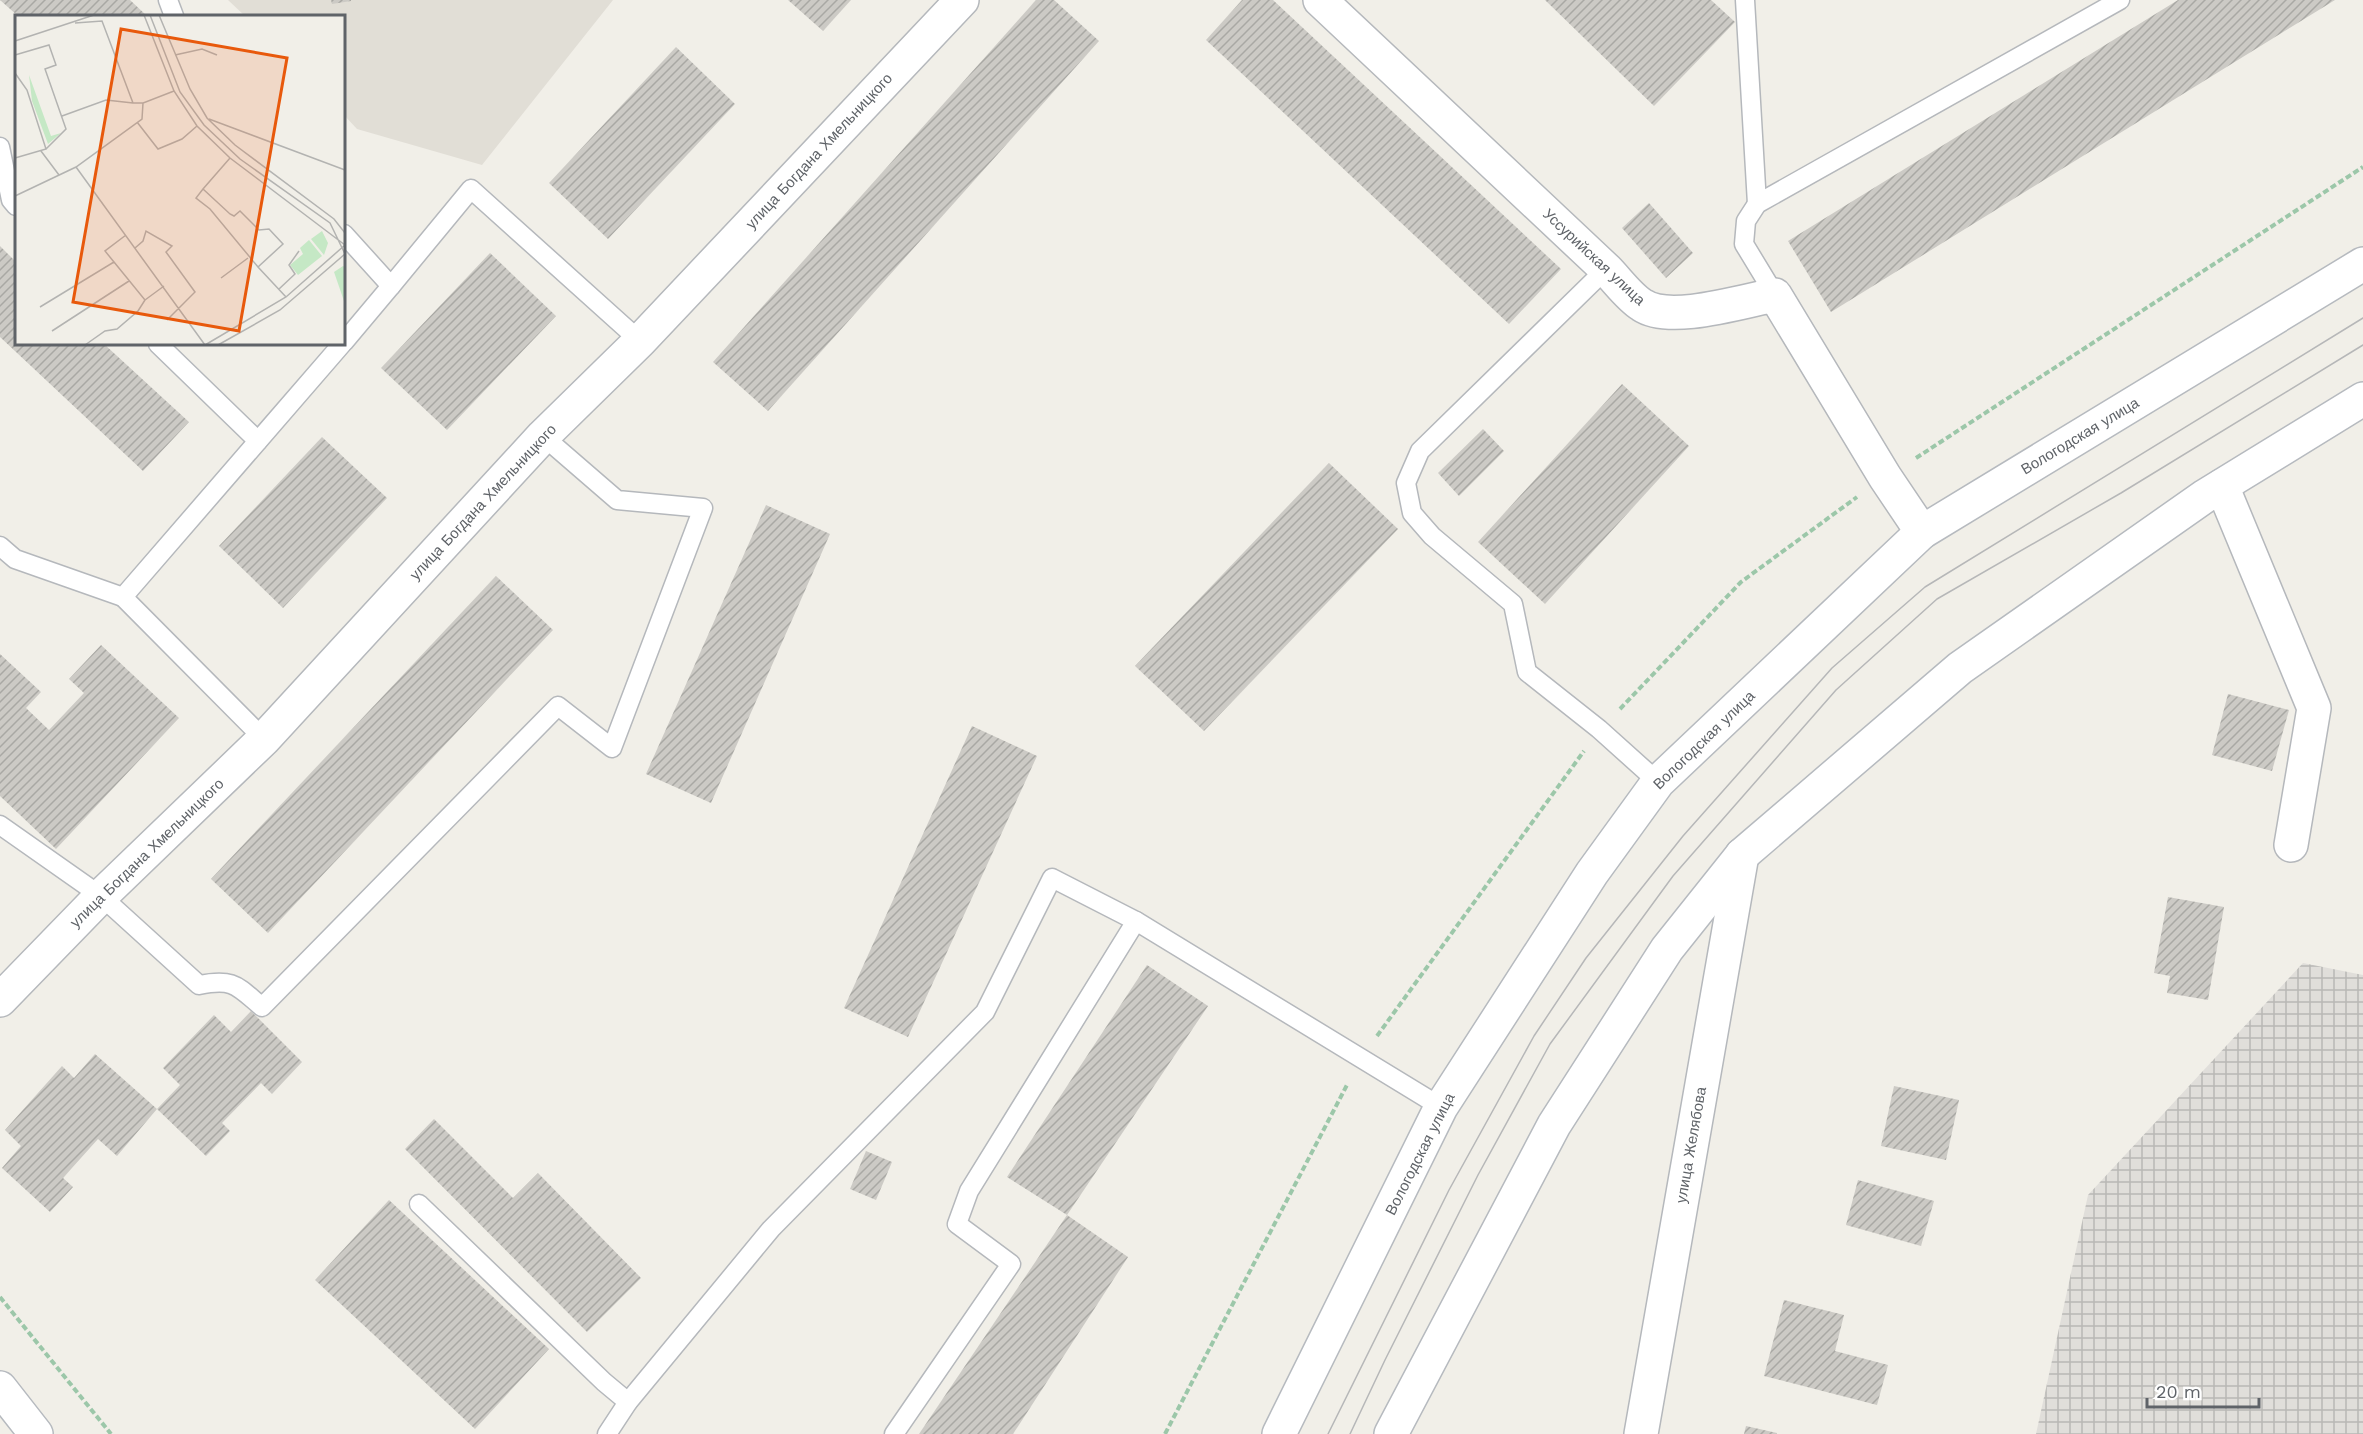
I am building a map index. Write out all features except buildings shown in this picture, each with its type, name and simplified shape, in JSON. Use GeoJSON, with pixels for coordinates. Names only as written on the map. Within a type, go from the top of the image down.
{"type":"FeatureCollection","features":[{"type":"Feature","properties":{"kind":"street","name":"улица Богдана Хмельницкого"},"geometry":{"type":"LineString","coordinates":[[0,1000],[101,896],[264,739],[543,436],[640,341],[962,0]]}},
{"type":"Feature","properties":{"kind":"street","name":"Уссурийская улица"},"geometry":{"type":"LineString","coordinates":[[1320,0],[1643,306],[1670,312],[1692,312],[1775,295]]}},
{"type":"Feature","properties":{"kind":"street","name":"Вологодская улица"},"geometry":{"type":"LineString","coordinates":[[1279,1434],[1442,1107],[1592,873],[1658,782],[1922,532],[2363,264]]}},
{"type":"Feature","properties":{"kind":"street"},"geometry":{"type":"LineString","coordinates":[[1775,295],[1885,477],[1922,532]]}},
{"type":"Feature","properties":{"kind":"street"},"geometry":{"type":"LineString","coordinates":[[1391,1434],[1554,1125],[1667,949],[1742,855],[1960,668],[2222,486],[2363,399]]}},
{"type":"Feature","properties":{"kind":"street"},"geometry":{"type":"LineString","coordinates":[[2222,486],[2314,708],[2291,845]]}},
{"type":"Feature","properties":{"kind":"street","name":"улица Желябова"},"geometry":{"type":"LineString","coordinates":[[1641,1434],[1742,855]]}},
{"type":"Feature","properties":{"kind":"street"},"geometry":{"type":"LineString","coordinates":[[0,1388],[36,1434]]}},
{"type":"Feature","properties":{"kind":"lane"},"geometry":{"type":"LineString","coordinates":[[168,0],[174,15]]}},
{"type":"Feature","properties":{"kind":"lane"},"geometry":{"type":"LineString","coordinates":[[1744,0],[1757,204]]}},
{"type":"Feature","properties":{"kind":"lane"},"geometry":{"type":"LineString","coordinates":[[1775,295],[1744,244],[1746,221],[1757,204],[2120,0]]}},
{"type":"Feature","properties":{"kind":"lane"},"geometry":{"type":"LineString","coordinates":[[0,147],[11,200],[15,205]]}},
{"type":"Feature","properties":{"kind":"lane"},"geometry":{"type":"LineString","coordinates":[[345,341],[471,189],[640,341]]}},
{"type":"Feature","properties":{"kind":"lane"},"geometry":{"type":"LineString","coordinates":[[345,235],[392,286]]}},
{"type":"Feature","properties":{"kind":"lane"},"geometry":{"type":"LineString","coordinates":[[1606,269],[1420,451],[1406,483],[1412,513],[1432,536],[1514,604],[1527,672],[1599,729],[1658,782]]}},
{"type":"Feature","properties":{"kind":"lane"},"geometry":{"type":"LineString","coordinates":[[159,345],[258,441]]}},
{"type":"Feature","properties":{"kind":"lane"},"geometry":{"type":"LineString","coordinates":[[123,597],[341,345]]}},
{"type":"Feature","properties":{"kind":"lane"},"geometry":{"type":"LineString","coordinates":[[0,825],[101,896],[199,985],[214,982],[234,984],[262,1007],[558,706],[612,748],[703,508],[616,500],[543,436]]}},
{"type":"Feature","properties":{"kind":"lane"},"geometry":{"type":"LineString","coordinates":[[0,546],[15,559],[123,597],[264,739]]}},
{"type":"Feature","properties":{"kind":"lane"},"geometry":{"type":"LineString","coordinates":[[607,1434],[628,1402],[771,1229],[985,1012],[1052,878],[1136,921],[1442,1107]]}},
{"type":"Feature","properties":{"kind":"lane"},"geometry":{"type":"LineString","coordinates":[[894,1434],[1011,1264],[957,1224],[969,1191],[1136,921]]}},
{"type":"Feature","properties":{"kind":"lane"},"geometry":{"type":"LineString","coordinates":[[419,1204],[604,1382],[628,1402]]}},
{"type":"Feature","properties":{"kind":"path"},"geometry":{"type":"LineString","coordinates":[[0,1297],[111,1434]]}},
{"type":"Feature","properties":{"kind":"shaded area"},"geometry":{"type":"Polygon","coordinates":[[[228,0],[613,0],[482,165],[357,129],[345,116],[345,15],[244,15],[228,0]]]}},
{"type":"Feature","properties":{"kind":"shaded area"},"geometry":{"type":"Polygon","coordinates":[[[2303,963],[2363,975],[2363,1434],[2036,1434],[2088,1195],[2303,963]]]}},
{"type":"Feature","properties":{"kind":"tram line"},"geometry":{"type":"LineString","coordinates":[[1328,1434],[1449,1190],[1534,1036],[1586,958],[1683,836],[1832,668],[1925,587],[2363,318]]}},
{"type":"Feature","properties":{"kind":"tram line"},"geometry":{"type":"LineString","coordinates":[[1350,1434],[1478,1175],[1550,1044],[1673,876],[1836,690],[1937,599],[2121,493],[2363,345]]}}]}
